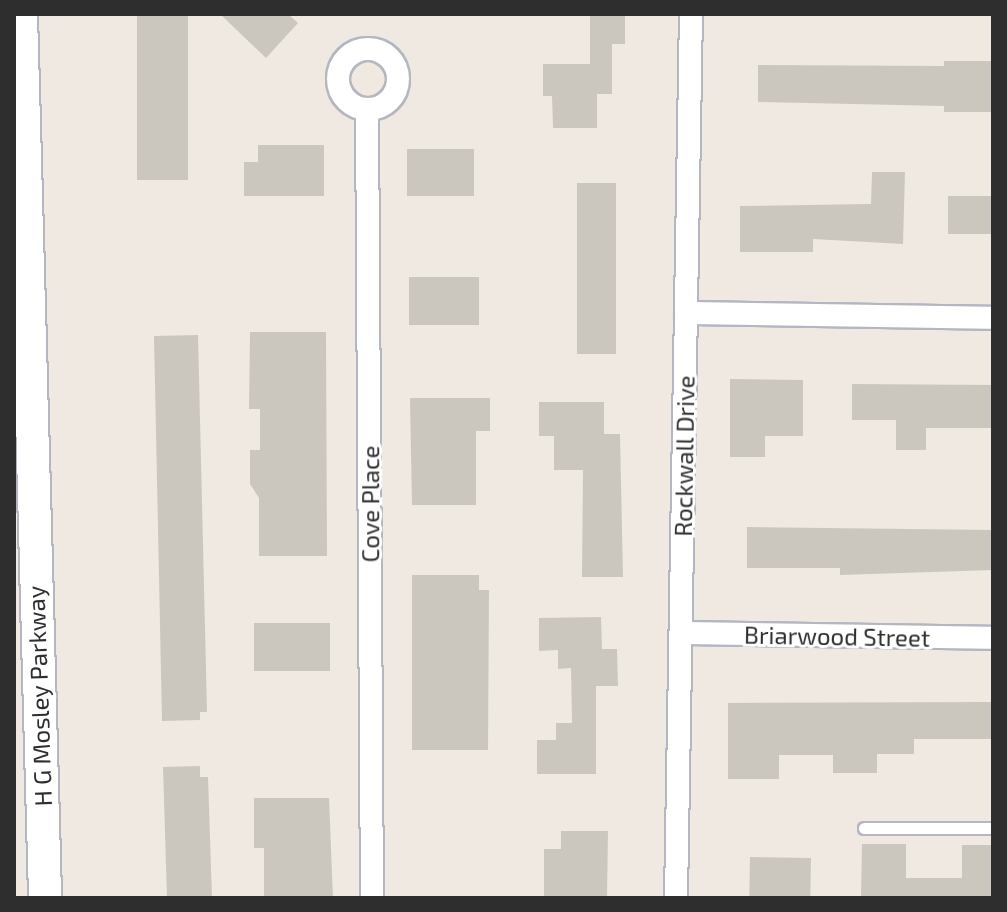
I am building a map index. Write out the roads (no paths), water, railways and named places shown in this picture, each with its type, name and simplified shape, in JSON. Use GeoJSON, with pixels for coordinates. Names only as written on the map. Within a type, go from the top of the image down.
{"type":"FeatureCollection","features":[{"type":"Feature","properties":{"kind":"main road","name":"H G Mosley Parkway"},"geometry":{"type":"LineString","coordinates":[[21,14],[45,898]]}},
{"type":"Feature","properties":{"kind":"street","name":"Rockwall Drive"},"geometry":{"type":"LineString","coordinates":[[676,898],[691,14]]}},
{"type":"Feature","properties":{"kind":"street","name":"Cove Place"},"geometry":{"type":"LineString","coordinates":[[367,109],[372,898]]}},
{"type":"Feature","properties":{"kind":"street"},"geometry":{"type":"LineString","coordinates":[[686,313],[993,318]]}},
{"type":"Feature","properties":{"kind":"street","name":"Briarwood Street"},"geometry":{"type":"LineString","coordinates":[[681,633],[993,638]]}},
{"type":"Feature","properties":{"kind":"lane"},"geometry":{"type":"LineString","coordinates":[[864,828],[993,828]]}}]}
